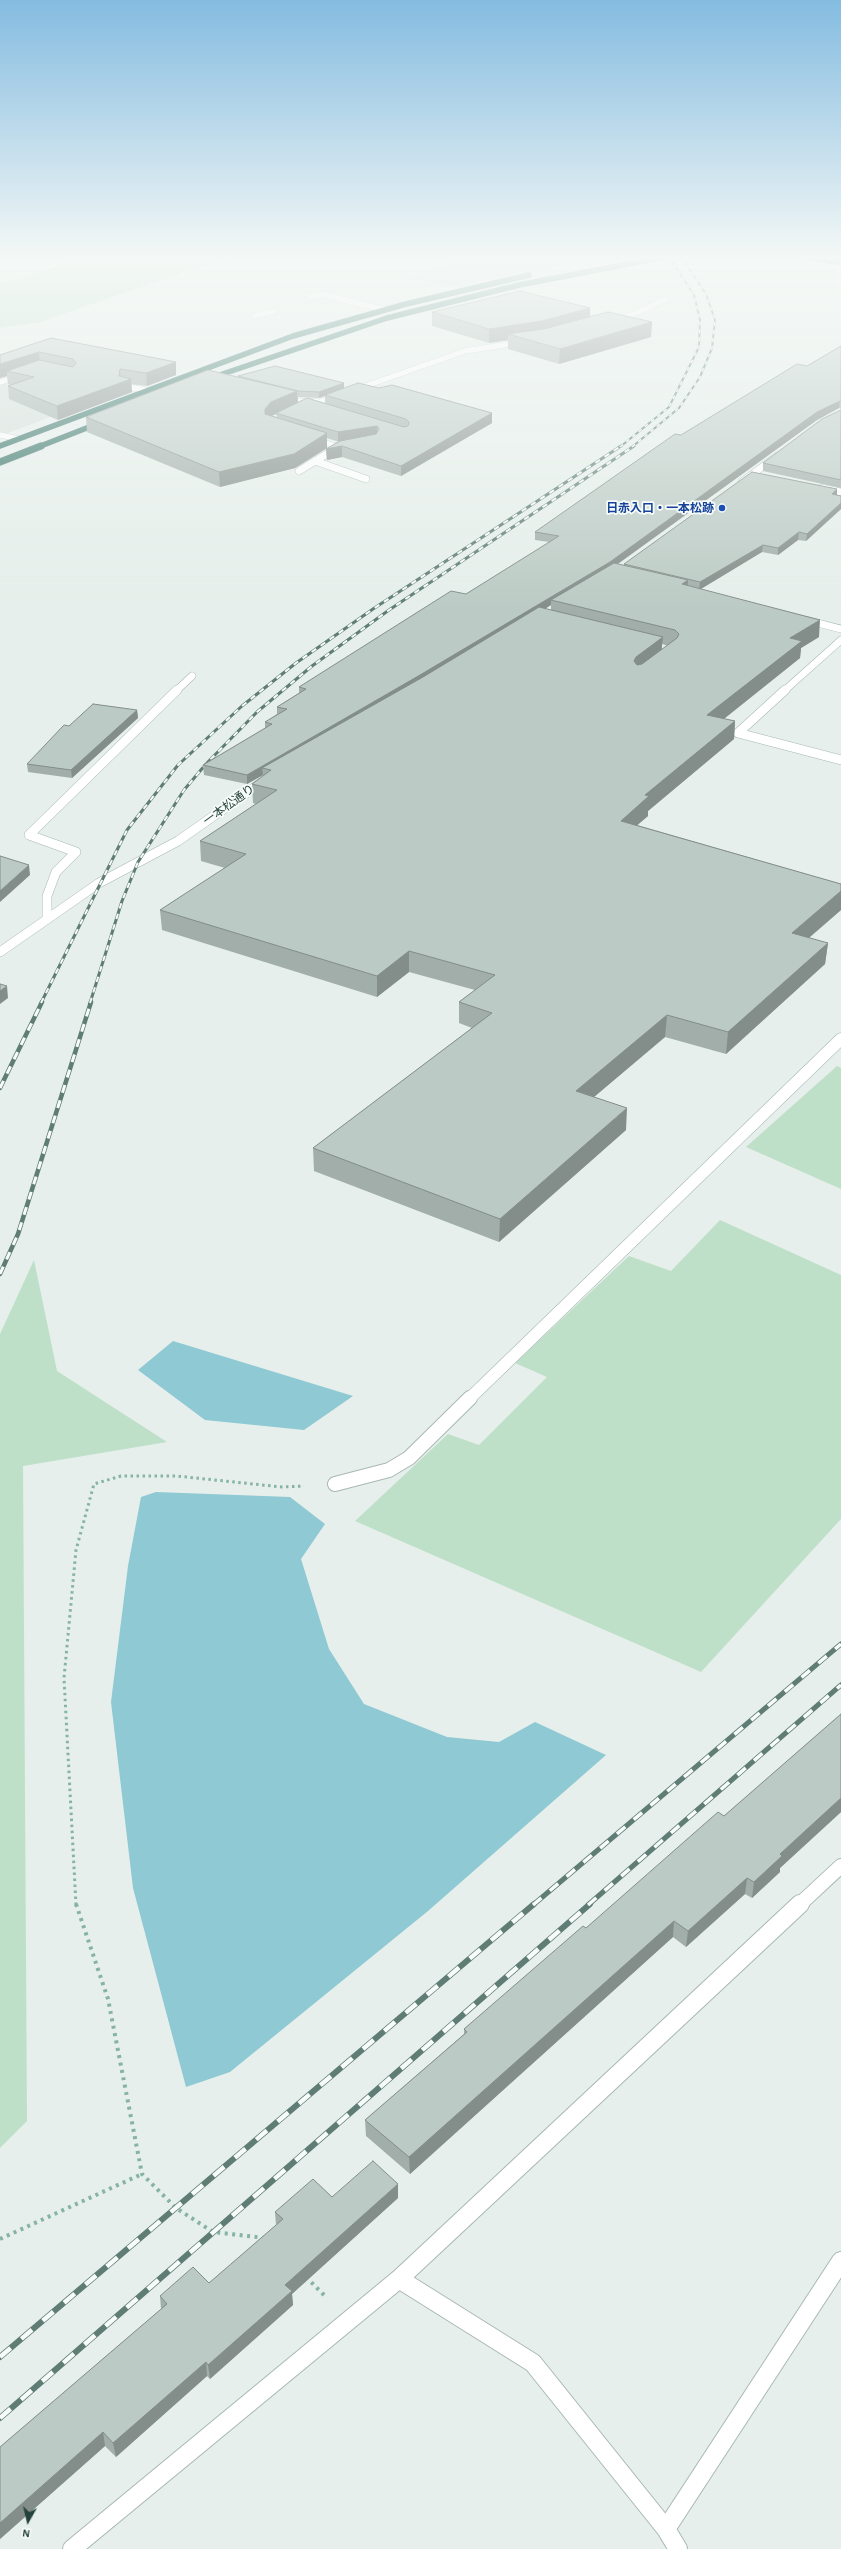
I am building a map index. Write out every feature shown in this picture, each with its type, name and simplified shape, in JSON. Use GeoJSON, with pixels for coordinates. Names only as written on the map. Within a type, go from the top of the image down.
{"type":"FeatureCollection","features":[{"type":"Feature","properties":{"kind":"highway"},"geometry":{"type":"LineString","coordinates":[[0,446],[188,374]]}},
{"type":"Feature","properties":{"kind":"highway"},"geometry":{"type":"LineString","coordinates":[[205,380],[223,374]]}},
{"type":"Feature","properties":{"kind":"highway"},"geometry":{"type":"LineString","coordinates":[[0,462],[107,420]]}},
{"type":"Feature","properties":{"kind":"street"},"geometry":{"type":"LineString","coordinates":[[1,382],[24,374]]}},
{"type":"Feature","properties":{"kind":"street"},"geometry":{"type":"LineString","coordinates":[[188,374],[205,380],[223,383]]}},
{"type":"Feature","properties":{"kind":"street"},"geometry":{"type":"LineString","coordinates":[[300,410],[307,403],[320,402],[402,374]]}},
{"type":"Feature","properties":{"kind":"street"},"geometry":{"type":"LineString","coordinates":[[123,386],[146,390]]}},
{"type":"Feature","properties":{"kind":"street"},"geometry":{"type":"LineString","coordinates":[[275,396],[307,403],[321,408]]}},
{"type":"Feature","properties":{"kind":"street"},"geometry":{"type":"LineString","coordinates":[[0,436],[18,439]]}},
{"type":"Feature","properties":{"kind":"street"},"geometry":{"type":"LineString","coordinates":[[304,436],[338,447]]}},
{"type":"Feature","properties":{"kind":"street"},"geometry":{"type":"LineString","coordinates":[[299,471],[338,447],[346,446]]}},
{"type":"Feature","properties":{"kind":"street"},"geometry":{"type":"LineString","coordinates":[[735,486],[756,475],[783,451]]}},
{"type":"Feature","properties":{"kind":"street"},"geometry":{"type":"LineString","coordinates":[[315,461],[366,479]]}},
{"type":"Feature","properties":{"kind":"street"},"geometry":{"type":"LineString","coordinates":[[812,486],[841,492]]}},
{"type":"Feature","properties":{"kind":"street"},"geometry":{"type":"LineString","coordinates":[[795,618],[841,629]]}},
{"type":"Feature","properties":{"kind":"street"},"geometry":{"type":"LineString","coordinates":[[841,640],[738,732],[841,760]]}},
{"type":"Feature","properties":{"kind":"street"},"geometry":{"type":"LineString","coordinates":[[48,919],[46,896],[56,872],[76,852],[29,835],[192,676]]}},
{"type":"Feature","properties":{"kind":"street","name":"一本松通り"},"geometry":{"type":"LineString","coordinates":[[0,952],[99,883],[178,841],[273,775]]}},
{"type":"Feature","properties":{"kind":"street"},"geometry":{"type":"LineString","coordinates":[[335,1484],[368,1477],[389,1470],[409,1458],[841,1038]]}},
{"type":"Feature","properties":{"kind":"street"},"geometry":{"type":"LineString","coordinates":[[72,2549],[399,2279],[841,1866]]}},
{"type":"Feature","properties":{"kind":"street"},"geometry":{"type":"LineString","coordinates":[[666,2529],[841,2261]]}},
{"type":"Feature","properties":{"kind":"street"},"geometry":{"type":"LineString","coordinates":[[399,2279],[533,2363],[666,2529],[678,2549]]}},
{"type":"Feature","properties":{"kind":"path"},"geometry":{"type":"LineString","coordinates":[[272,2244],[266,2238],[213,2232],[176,2208],[142,2174],[108,1999],[76,1905],[64,1678],[76,1550],[94,1484],[122,1476],[177,1476],[282,1486],[335,1484]]}},
{"type":"Feature","properties":{"kind":"path"},"geometry":{"type":"LineString","coordinates":[[0,2239],[142,2174]]}},
{"type":"Feature","properties":{"kind":"path"},"geometry":{"type":"LineString","coordinates":[[299,2271],[350,2320]]}},
{"type":"Feature","properties":{"kind":"shaded area"},"geometry":{"type":"Polygon","coordinates":[[[0,374],[165,374],[0,436],[0,374]]]}},
{"type":"Feature","properties":{"kind":"green space"},"geometry":{"type":"Polygon","coordinates":[[[837,1066],[841,1068],[841,1189],[746,1147],[837,1066]]]}},
{"type":"Feature","properties":{"kind":"green space"},"geometry":{"type":"Polygon","coordinates":[[[720,1220],[841,1275],[841,1519],[701,1672],[355,1521],[448,1434],[479,1445],[547,1377],[515,1363],[629,1256],[671,1271],[720,1220]]]}},
{"type":"Feature","properties":{"kind":"green space"},"geometry":{"type":"Polygon","coordinates":[[[34,1260],[57,1371],[167,1442],[23,1466],[27,2121],[0,2148],[0,1334],[34,1260]]]}},
{"type":"Feature","properties":{"kind":"water"},"geometry":{"type":"Polygon","coordinates":[[[173,1341],[353,1396],[304,1430],[205,1420],[138,1370],[173,1341]]]}},
{"type":"Feature","properties":{"kind":"water"},"geometry":{"type":"Polygon","coordinates":[[[156,1492],[290,1497],[325,1524],[301,1559],[329,1649],[364,1704],[447,1737],[499,1742],[535,1722],[606,1755],[428,1911],[230,2072],[186,2087],[133,1888],[111,1702],[128,1566],[141,1497],[156,1492]]]}},
{"type":"Feature","properties":{"kind":"building"},"geometry":{"type":"Polygon","coordinates":[[[20,374],[119,374],[119,376],[131,379],[57,406],[8,386],[34,377],[20,374]]]}},
{"type":"Feature","properties":{"kind":"building"},"geometry":{"type":"Polygon","coordinates":[[[198,374],[225,374],[297,391],[271,402],[265,409],[265,414],[327,433],[294,454],[219,472],[86,417],[198,374]]]}},
{"type":"Feature","properties":{"kind":"building"},"geometry":{"type":"Polygon","coordinates":[[[246,374],[307,374],[344,383],[319,392],[298,391],[238,376],[246,374]]]}},
{"type":"Feature","properties":{"kind":"building"},"geometry":{"type":"Polygon","coordinates":[[[781,374],[841,374],[841,401],[817,412],[610,562],[420,675],[247,775],[203,765],[272,724],[265,722],[287,709],[277,707],[306,689],[299,687],[451,591],[466,594],[559,536],[535,532],[675,434],[681,435],[781,374]]]}},
{"type":"Feature","properties":{"kind":"building"},"geometry":{"type":"Polygon","coordinates":[[[358,383],[379,388],[392,385],[492,413],[401,466],[342,446],[326,449],[340,441],[376,434],[379,429],[377,426],[338,432],[276,413],[307,398],[404,427],[408,426],[409,422],[406,419],[325,395],[358,383]]]}},
{"type":"Feature","properties":{"kind":"building"},"geometry":{"type":"Polygon","coordinates":[[[841,410],[841,480],[763,463],[822,419],[841,410]]]}},
{"type":"Feature","properties":{"kind":"building"},"geometry":{"type":"Polygon","coordinates":[[[752,472],[837,489],[832,494],[841,496],[841,503],[807,534],[799,532],[778,548],[763,545],[700,582],[624,564],[752,472]]]}},
{"type":"Feature","properties":{"kind":"building"},"geometry":{"type":"Polygon","coordinates":[[[614,563],[688,580],[682,584],[820,620],[790,638],[802,641],[707,715],[735,721],[645,795],[649,796],[621,821],[841,884],[841,891],[792,933],[828,943],[728,1032],[667,1015],[576,1091],[627,1108],[500,1219],[313,1148],[492,1013],[459,1002],[495,975],[409,951],[377,976],[160,910],[246,854],[200,841],[277,790],[252,784],[271,770],[262,768],[423,677],[539,607],[663,637],[636,657],[634,661],[637,665],[642,664],[677,638],[679,634],[675,630],[551,600],[614,563]]]}},
{"type":"Feature","properties":{"kind":"building"},"geometry":{"type":"Polygon","coordinates":[[[93,704],[137,710],[71,770],[27,764],[64,725],[69,726],[93,704]]]}},
{"type":"Feature","properties":{"kind":"building"},"geometry":{"type":"Polygon","coordinates":[[[0,856],[29,865],[0,891],[0,856]]]}},
{"type":"Feature","properties":{"kind":"building"},"geometry":{"type":"Polygon","coordinates":[[[0,984],[7,986],[0,991],[0,984]]]}},
{"type":"Feature","properties":{"kind":"building"},"geometry":{"type":"Polygon","coordinates":[[[841,1714],[841,1798],[780,1854],[782,1856],[754,1882],[747,1878],[688,1931],[674,1921],[409,2157],[365,2120],[467,2032],[464,2029],[583,1926],[586,1928],[718,1812],[724,1816],[841,1714]]]}},
{"type":"Feature","properties":{"kind":"building"},"geometry":{"type":"Polygon","coordinates":[[[373,2161],[398,2184],[285,2285],[292,2291],[208,2365],[206,2362],[113,2443],[103,2432],[0,2523],[0,2447],[167,2304],[160,2296],[193,2267],[209,2283],[283,2219],[275,2212],[313,2179],[332,2197],[373,2161]]]}},
{"type":"Feature","properties":{"kind":"railway"},"geometry":{"type":"LineString","coordinates":[[620,447],[669,407],[686,374]]}},
{"type":"Feature","properties":{"kind":"railway"},"geometry":{"type":"LineString","coordinates":[[632,447],[679,408],[701,374]]}},
{"type":"Feature","properties":{"kind":"railway"},"geometry":{"type":"LineString","coordinates":[[41,1003],[127,830],[178,765],[242,706],[296,663],[373,609],[621,446]]}},
{"type":"Feature","properties":{"kind":"railway"},"geometry":{"type":"LineString","coordinates":[[90,1003],[122,901],[138,862],[184,790],[206,764],[257,712],[312,666],[389,610],[634,446]]}},
{"type":"Feature","properties":{"kind":"railway"},"geometry":{"type":"LineString","coordinates":[[0,1088],[42,1002]]}},
{"type":"Feature","properties":{"kind":"railway"},"geometry":{"type":"LineString","coordinates":[[0,1274],[18,1234],[91,1002]]}},
{"type":"Feature","properties":{"kind":"railway"},"geometry":{"type":"LineString","coordinates":[[533,1905],[841,1644]]}},
{"type":"Feature","properties":{"kind":"railway"},"geometry":{"type":"LineString","coordinates":[[588,1905],[841,1685]]}},
{"type":"Feature","properties":{"kind":"railway"},"geometry":{"type":"LineString","coordinates":[[0,2357],[534,1904]]}},
{"type":"Feature","properties":{"kind":"railway"},"geometry":{"type":"LineString","coordinates":[[0,2418],[590,1904]]}},
{"type":"Feature","properties":{"kind":"place","name":"日赤入口・一本松跡"},"geometry":{"type":"Point","coordinates":[722,508]}}]}
